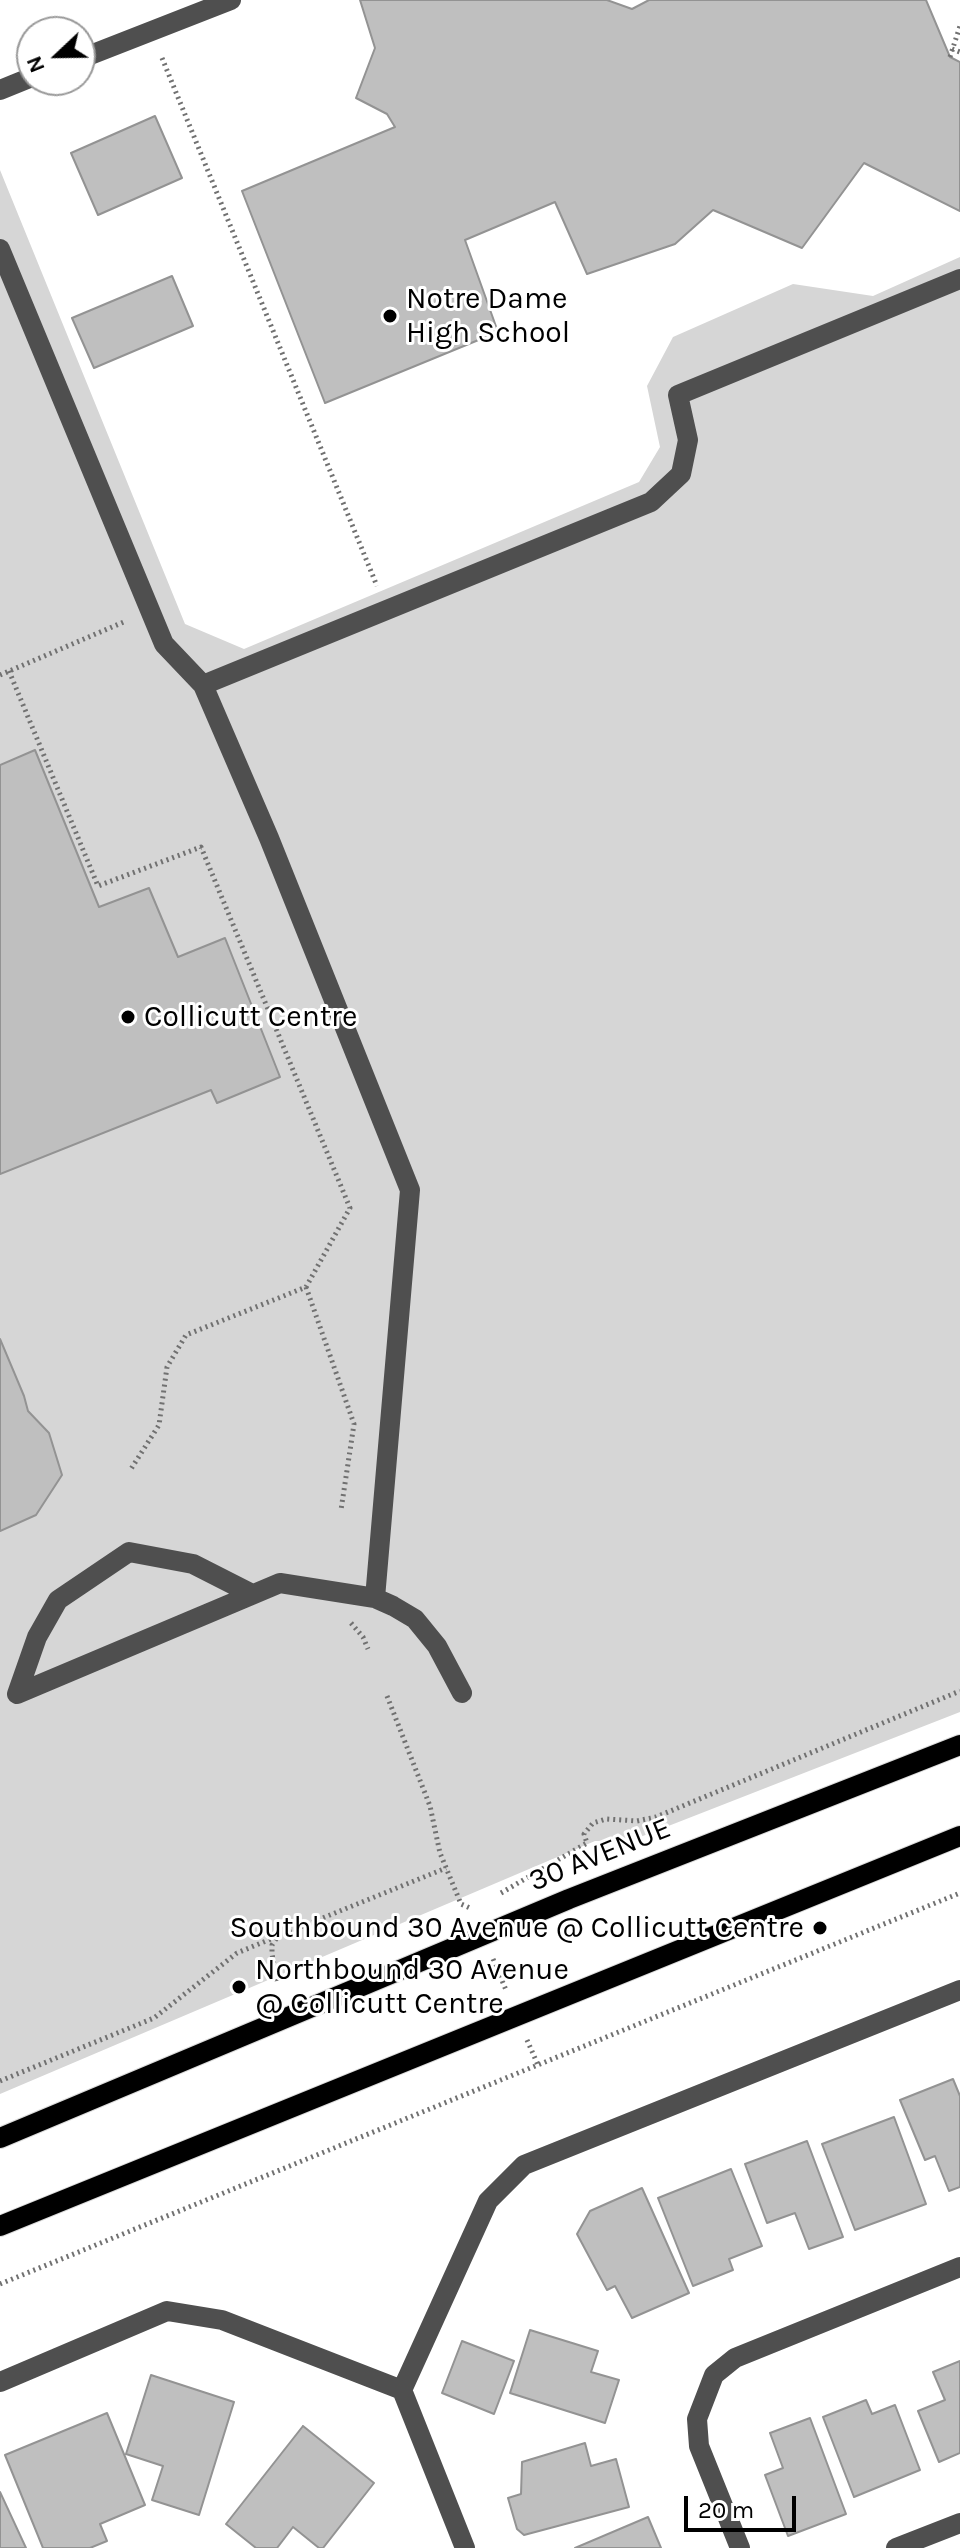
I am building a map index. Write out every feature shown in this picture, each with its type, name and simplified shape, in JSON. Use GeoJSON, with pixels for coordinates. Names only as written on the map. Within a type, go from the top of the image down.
{"type":"FeatureCollection","features":[{"type":"Feature","properties":{"kind":"main road","name":"30 AVENUE"},"geometry":{"type":"LineString","coordinates":[[0,2138],[483,1935],[960,1745]]}},
{"type":"Feature","properties":{"kind":"main road"},"geometry":{"type":"LineString","coordinates":[[0,2226],[960,1836]]}},
{"type":"Feature","properties":{"kind":"street"},"geometry":{"type":"LineString","coordinates":[[96,53],[231,0]]}},
{"type":"Feature","properties":{"kind":"street"},"geometry":{"type":"LineString","coordinates":[[0,249],[164,644],[203,685],[269,838],[410,1190],[375,1598]]}},
{"type":"Feature","properties":{"kind":"street"},"geometry":{"type":"LineString","coordinates":[[203,685],[651,502],[681,474],[688,440],[678,395],[960,279]]}},
{"type":"Feature","properties":{"kind":"street"},"geometry":{"type":"LineString","coordinates":[[252,1594],[193,1564],[129,1552],[58,1600],[37,1637],[17,1694],[280,1583],[375,1598],[415,1619],[437,1646],[462,1693]]}},
{"type":"Feature","properties":{"kind":"street"},"geometry":{"type":"LineString","coordinates":[[465,2548],[402,2390],[488,2201],[524,2165],[960,1990]]}},
{"type":"Feature","properties":{"kind":"street"},"geometry":{"type":"LineString","coordinates":[[740,2548],[699,2446],[697,2419],[714,2375],[735,2358],[960,2267]]}},
{"type":"Feature","properties":{"kind":"street"},"geometry":{"type":"LineString","coordinates":[[0,2382],[167,2311],[222,2320],[402,2390]]}},
{"type":"Feature","properties":{"kind":"street"},"geometry":{"type":"LineString","coordinates":[[896,2548],[960,2523]]}},
{"type":"Feature","properties":{"kind":"path"},"geometry":{"type":"LineString","coordinates":[[950,57],[960,26]]}},
{"type":"Feature","properties":{"kind":"path"},"geometry":{"type":"LineString","coordinates":[[152,31],[386,609]]}},
{"type":"Feature","properties":{"kind":"path"},"geometry":{"type":"LineString","coordinates":[[952,49],[960,52]]}},
{"type":"Feature","properties":{"kind":"path"},"geometry":{"type":"LineString","coordinates":[[0,675],[149,611]]}},
{"type":"Feature","properties":{"kind":"path"},"geometry":{"type":"LineString","coordinates":[[9,671],[98,886],[201,847],[350,1208],[306,1287],[186,1335],[167,1367],[159,1425],[131,1469]]}},
{"type":"Feature","properties":{"kind":"path"},"geometry":{"type":"LineString","coordinates":[[306,1287],[354,1424],[341,1510]]}},
{"type":"Feature","properties":{"kind":"path"},"geometry":{"type":"LineString","coordinates":[[343,1619],[356,1629],[368,1649]]}},
{"type":"Feature","properties":{"kind":"path"},"geometry":{"type":"LineString","coordinates":[[499,1894],[587,1843],[584,1834],[593,1823],[606,1819],[637,1821],[656,1817],[960,1691]]}},
{"type":"Feature","properties":{"kind":"path"},"geometry":{"type":"LineString","coordinates":[[387,1696],[430,1806],[446,1868],[461,1904],[473,1910],[538,2065]]}},
{"type":"Feature","properties":{"kind":"path"},"geometry":{"type":"LineString","coordinates":[[0,2081],[154,2018],[237,1953],[446,1868]]}},
{"type":"Feature","properties":{"kind":"path"},"geometry":{"type":"LineString","coordinates":[[0,2284],[960,1893]]}},
{"type":"Feature","properties":{"kind":"path"},"geometry":{"type":"LineString","coordinates":[[277,1981],[272,1945],[278,1936]]}},
{"type":"Feature","properties":{"kind":"shaded area"},"geometry":{"type":"Polygon","coordinates":[[[0,170],[185,624],[244,649],[639,482],[660,447],[647,386],[673,337],[793,284],[873,296],[960,257],[960,1712],[630,1841],[595,1841],[0,2094],[0,170]]]}},
{"type":"Feature","properties":{"kind":"building"},"geometry":{"type":"Polygon","coordinates":[[[360,0],[607,0],[632,9],[649,0],[926,0],[950,57],[960,62],[960,211],[864,163],[802,248],[713,210],[675,244],[587,274],[555,202],[465,240],[498,332],[325,403],[242,191],[395,127],[387,114],[356,98],[375,48],[360,0]]]}},
{"type":"Feature","properties":{"kind":"building"},"geometry":{"type":"Polygon","coordinates":[[[155,116],[182,178],[98,215],[71,153],[155,116]]]}},
{"type":"Feature","properties":{"kind":"building"},"geometry":{"type":"Polygon","coordinates":[[[172,276],[193,326],[94,368],[72,318],[172,276]]]}},
{"type":"Feature","properties":{"kind":"building","name":"Collicutt Centre"},"geometry":{"type":"Polygon","coordinates":[[[35,750],[99,907],[149,888],[178,957],[225,938],[280,1077],[217,1103],[211,1090],[0,1174],[0,765],[35,750]]]}},
{"type":"Feature","properties":{"kind":"building"},"geometry":{"type":"Polygon","coordinates":[[[0,1339],[28,1411],[49,1433],[62,1475],[36,1515],[0,1531],[0,1339]]]}},
{"type":"Feature","properties":{"kind":"building"},"geometry":{"type":"Polygon","coordinates":[[[953,2079],[960,2096],[960,2187],[949,2191],[935,2156],[925,2160],[900,2100],[953,2079]]]}},
{"type":"Feature","properties":{"kind":"building"},"geometry":{"type":"Polygon","coordinates":[[[894,2117],[926,2204],[855,2230],[822,2144],[894,2117]]]}},
{"type":"Feature","properties":{"kind":"building"},"geometry":{"type":"Polygon","coordinates":[[[807,2141],[843,2237],[809,2249],[795,2213],[767,2223],[745,2164],[807,2141]]]}},
{"type":"Feature","properties":{"kind":"building"},"geometry":{"type":"Polygon","coordinates":[[[731,2169],[762,2246],[729,2259],[733,2270],[693,2286],[658,2198],[731,2169]]]}},
{"type":"Feature","properties":{"kind":"building"},"geometry":{"type":"Polygon","coordinates":[[[642,2188],[689,2293],[632,2318],[615,2286],[607,2290],[577,2234],[590,2211],[642,2188]]]}},
{"type":"Feature","properties":{"kind":"building"},"geometry":{"type":"Polygon","coordinates":[[[530,2330],[598,2351],[591,2372],[619,2380],[605,2423],[510,2393],[530,2330]]]}},
{"type":"Feature","properties":{"kind":"building"},"geometry":{"type":"Polygon","coordinates":[[[462,2341],[514,2361],[494,2414],[442,2393],[462,2341]]]}},
{"type":"Feature","properties":{"kind":"building"},"geometry":{"type":"Polygon","coordinates":[[[960,2361],[960,2453],[939,2462],[918,2411],[945,2400],[933,2372],[960,2361]]]}},
{"type":"Feature","properties":{"kind":"building"},"geometry":{"type":"Polygon","coordinates":[[[151,2375],[234,2402],[199,2515],[152,2500],[163,2466],[126,2454],[151,2375]]]}},
{"type":"Feature","properties":{"kind":"building"},"geometry":{"type":"Polygon","coordinates":[[[866,2400],[872,2414],[895,2405],[920,2470],[854,2497],[823,2417],[866,2400]]]}},
{"type":"Feature","properties":{"kind":"building"},"geometry":{"type":"Polygon","coordinates":[[[107,2413],[145,2505],[100,2524],[107,2541],[90,2548],[43,2548],[5,2455],[107,2413]]]}},
{"type":"Feature","properties":{"kind":"building"},"geometry":{"type":"Polygon","coordinates":[[[810,2418],[846,2514],[788,2536],[765,2475],[783,2468],[770,2433],[810,2418]]]}},
{"type":"Feature","properties":{"kind":"building"},"geometry":{"type":"Polygon","coordinates":[[[303,2426],[374,2483],[323,2548],[293,2527],[277,2548],[256,2548],[226,2524],[303,2426]]]}},
{"type":"Feature","properties":{"kind":"building"},"geometry":{"type":"Polygon","coordinates":[[[585,2443],[591,2466],[616,2459],[629,2507],[524,2535],[517,2529],[508,2498],[521,2494],[522,2462],[585,2443]]]}},
{"type":"Feature","properties":{"kind":"building"},"geometry":{"type":"Polygon","coordinates":[[[0,2492],[26,2548],[0,2548],[0,2492]]]}},
{"type":"Feature","properties":{"kind":"building"},"geometry":{"type":"Polygon","coordinates":[[[648,2517],[661,2548],[575,2548],[648,2517]]]}},
{"type":"Feature","properties":{"kind":"place","name":"Notre Dame High School"},"geometry":{"type":"Point","coordinates":[390,316]}},
{"type":"Feature","properties":{"kind":"place","name":"Collicutt Centre"},"geometry":{"type":"Point","coordinates":[128,1017]}},
{"type":"Feature","properties":{"kind":"place","name":"Southbound 30 Avenue @ Collicutt Centre"},"geometry":{"type":"Point","coordinates":[820,1928]}},
{"type":"Feature","properties":{"kind":"place","name":"Northbound 30 Avenue @ Collicutt Centre"},"geometry":{"type":"Point","coordinates":[239,1987]}}]}
